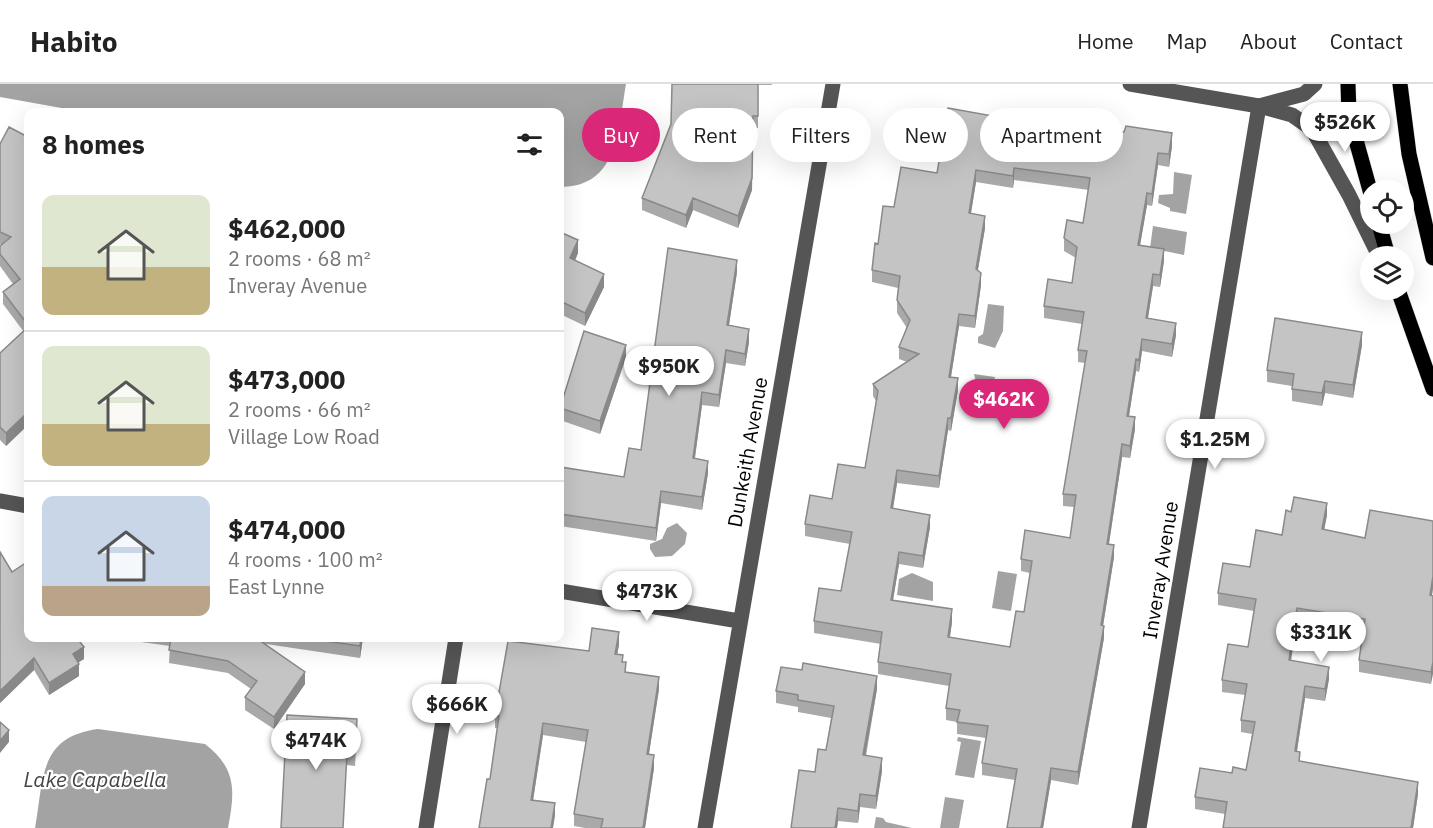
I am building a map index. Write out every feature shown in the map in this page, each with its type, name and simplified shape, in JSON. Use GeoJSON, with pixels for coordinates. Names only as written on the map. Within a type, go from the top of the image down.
{"type":"FeatureCollection","features":[{"type":"Feature","properties":{"kind":"main road"},"geometry":{"type":"LineString","coordinates":[[1348,84],[1349,115],[1367,180]]}},
{"type":"Feature","properties":{"kind":"main road"},"geometry":{"type":"LineString","coordinates":[[1400,84],[1409,154],[1433,258]]}},
{"type":"Feature","properties":{"kind":"main road"},"geometry":{"type":"LineString","coordinates":[[1401,300],[1433,389]]}},
{"type":"Feature","properties":{"kind":"street","name":"Dunkeith Avenue"},"geometry":{"type":"LineString","coordinates":[[705,828],[833,84]]}},
{"type":"Feature","properties":{"kind":"street"},"geometry":{"type":"LineString","coordinates":[[1130,84],[1259,106],[1292,115],[1312,129],[1374,246]]}},
{"type":"Feature","properties":{"kind":"street"},"geometry":{"type":"LineString","coordinates":[[1259,106],[1304,94],[1315,84]]}},
{"type":"Feature","properties":{"kind":"street","name":"Inveray Avenue"},"geometry":{"type":"LineString","coordinates":[[1139,828],[1259,106]]}},
{"type":"Feature","properties":{"kind":"street"},"geometry":{"type":"LineString","coordinates":[[0,501],[24,505]]}},
{"type":"Feature","properties":{"kind":"street"},"geometry":{"type":"LineString","coordinates":[[564,592],[739,621]]}},
{"type":"Feature","properties":{"kind":"street"},"geometry":{"type":"LineString","coordinates":[[426,828],[455,642]]}},
{"type":"Feature","properties":{"kind":"water"},"geometry":{"type":"Polygon","coordinates":[[[0,84],[626,84],[623,108],[582,108],[582,162],[607,162],[594,177],[579,184],[564,186],[564,108],[62,108],[0,97],[0,84]]]}},
{"type":"Feature","properties":{"kind":"water"},"geometry":{"type":"Polygon","coordinates":[[[1174,172],[1192,175],[1186,214],[1170,211],[1170,208],[1158,203],[1159,195],[1173,194],[1174,172]]]}},
{"type":"Feature","properties":{"kind":"water"},"geometry":{"type":"Polygon","coordinates":[[[1153,226],[1187,232],[1184,255],[1150,248],[1153,226]]]}},
{"type":"Feature","properties":{"kind":"water"},"geometry":{"type":"Polygon","coordinates":[[[988,304],[1004,306],[1003,331],[995,348],[978,343],[978,337],[983,334],[988,304]]]}},
{"type":"Feature","properties":{"kind":"water"},"geometry":{"type":"Polygon","coordinates":[[[974,374],[995,377],[989,414],[971,410],[976,382],[974,374]]]}},
{"type":"Feature","properties":{"kind":"water"},"geometry":{"type":"Polygon","coordinates":[[[677,523],[687,533],[685,544],[672,556],[655,557],[650,544],[662,539],[667,528],[677,523]]]}},
{"type":"Feature","properties":{"kind":"water"},"geometry":{"type":"Polygon","coordinates":[[[998,571],[1017,574],[1011,611],[992,608],[998,571]]]}},
{"type":"Feature","properties":{"kind":"water"},"geometry":{"type":"Polygon","coordinates":[[[912,573],[933,582],[933,601],[897,595],[899,579],[912,573]]]}},
{"type":"Feature","properties":{"kind":"water","name":"Lake Capabella"},"geometry":{"type":"Polygon","coordinates":[[[98,729],[205,744],[223,762],[231,782],[232,803],[228,828],[35,828],[43,777],[54,751],[64,741],[78,734],[98,729]]]}},
{"type":"Feature","properties":{"kind":"water"},"geometry":{"type":"Polygon","coordinates":[[[958,737],[981,741],[974,778],[955,775],[961,742],[957,741],[958,737]]]}},
{"type":"Feature","properties":{"kind":"water"},"geometry":{"type":"Polygon","coordinates":[[[945,797],[964,800],[959,828],[940,828],[945,797]]]}},
{"type":"Feature","properties":{"kind":"water"},"geometry":{"type":"Polygon","coordinates":[[[876,817],[883,818],[886,822],[912,828],[874,828],[876,817]]]}},
{"type":"Feature","properties":{"kind":"building"},"geometry":{"type":"Polygon","coordinates":[[[672,84],[758,84],[758,108],[672,108],[672,162],[752,162],[752,178],[738,216],[693,198],[686,215],[642,198],[656,162],[660,162],[660,152],[671,124],[672,84]]]}},
{"type":"Feature","properties":{"kind":"building"},"geometry":{"type":"Polygon","coordinates":[[[968,112],[980,114],[980,162],[1123,162],[1123,132],[1126,126],[1172,133],[1169,154],[1158,153],[1152,194],[1147,193],[1138,245],[1164,249],[1160,275],[1153,274],[1146,318],[1176,323],[1172,344],[1142,339],[1139,360],[1136,359],[1127,416],[1135,417],[1130,446],[1122,444],[1107,544],[1114,545],[1101,625],[1104,626],[1078,772],[1051,768],[1041,828],[1007,828],[1017,769],[982,763],[988,726],[957,722],[960,710],[946,708],[951,674],[878,662],[882,632],[814,621],[819,588],[841,591],[852,532],[805,524],[810,495],[832,499],[838,464],[865,468],[878,391],[873,384],[919,354],[899,347],[910,320],[897,300],[900,276],[872,270],[883,206],[894,207],[901,167],[937,173],[939,162],[968,162],[968,112]],[[1014,168],[1013,176],[976,170],[969,213],[985,216],[976,269],[981,273],[975,316],[959,314],[949,377],[958,378],[951,418],[948,418],[939,476],[897,470],[891,508],[930,515],[923,556],[899,552],[891,600],[952,609],[948,637],[1010,647],[1016,611],[1024,612],[1032,561],[1021,559],[1025,530],[1070,538],[1076,495],[1063,494],[1087,351],[1078,350],[1084,312],[1044,306],[1048,279],[1072,283],[1077,247],[1064,238],[1067,220],[1083,223],[1090,178],[1014,168]]]}},
{"type":"Feature","properties":{"kind":"building"},"geometry":{"type":"Polygon","coordinates":[[[9,127],[24,135],[24,320],[3,292],[20,279],[0,254],[0,246],[11,237],[0,232],[0,144],[9,127]]]}},
{"type":"Feature","properties":{"kind":"building"},"geometry":{"type":"Polygon","coordinates":[[[564,234],[578,240],[570,258],[604,274],[585,313],[564,303],[564,234]]]}},
{"type":"Feature","properties":{"kind":"building"},"geometry":{"type":"Polygon","coordinates":[[[668,248],[737,260],[727,325],[749,329],[745,354],[726,350],[719,395],[702,392],[693,458],[708,461],[702,497],[661,491],[656,528],[564,515],[564,468],[624,477],[629,448],[641,450],[668,248]]]}},
{"type":"Feature","properties":{"kind":"building"},"geometry":{"type":"Polygon","coordinates":[[[1275,318],[1362,332],[1353,385],[1325,381],[1322,393],[1292,389],[1294,374],[1267,370],[1275,318]]]}},
{"type":"Feature","properties":{"kind":"building"},"geometry":{"type":"Polygon","coordinates":[[[24,331],[24,416],[6,433],[0,427],[0,353],[24,331]]]}},
{"type":"Feature","properties":{"kind":"building"},"geometry":{"type":"Polygon","coordinates":[[[584,331],[626,345],[600,421],[564,409],[564,395],[584,331]]]}},
{"type":"Feature","properties":{"kind":"building"},"geometry":{"type":"Polygon","coordinates":[[[1294,497],[1327,503],[1322,529],[1365,538],[1370,510],[1433,521],[1433,576],[1430,595],[1433,596],[1431,672],[1359,660],[1365,619],[1297,608],[1289,660],[1329,667],[1325,689],[1305,686],[1295,751],[1300,752],[1299,761],[1418,782],[1411,828],[1223,828],[1227,802],[1195,797],[1200,768],[1232,773],[1233,767],[1246,770],[1255,722],[1241,720],[1247,684],[1222,680],[1228,644],[1248,647],[1256,599],[1218,593],[1223,563],[1250,567],[1256,530],[1282,535],[1286,510],[1291,512],[1294,497]]]}},
{"type":"Feature","properties":{"kind":"building"},"geometry":{"type":"Polygon","coordinates":[[[0,552],[12,572],[24,564],[24,642],[80,642],[84,647],[73,654],[79,664],[49,683],[34,658],[0,691],[0,552]]]}},
{"type":"Feature","properties":{"kind":"building"},"geometry":{"type":"Polygon","coordinates":[[[592,628],[619,632],[615,654],[623,655],[622,662],[626,662],[625,672],[659,677],[647,754],[654,755],[643,828],[601,828],[603,819],[574,814],[588,730],[543,723],[531,800],[555,803],[551,828],[479,828],[487,779],[490,779],[499,716],[495,715],[508,642],[589,651],[592,628]]]}},
{"type":"Feature","properties":{"kind":"building"},"geometry":{"type":"Polygon","coordinates":[[[170,642],[262,642],[305,672],[274,717],[245,697],[257,681],[228,661],[169,650],[170,642]]]}},
{"type":"Feature","properties":{"kind":"building"},"geometry":{"type":"Polygon","coordinates":[[[332,642],[360,642],[360,646],[332,642]]]}},
{"type":"Feature","properties":{"kind":"building"},"geometry":{"type":"Polygon","coordinates":[[[803,663],[877,676],[863,755],[882,758],[876,796],[860,794],[858,811],[838,808],[835,828],[791,828],[799,770],[815,772],[818,749],[826,750],[834,706],[798,700],[798,695],[776,691],[781,667],[802,670],[803,663]]]}},
{"type":"Feature","properties":{"kind":"building"},"geometry":{"type":"Polygon","coordinates":[[[287,715],[357,719],[355,753],[347,753],[343,828],[281,828],[287,715]]]}},
{"type":"Feature","properties":{"kind":"building"},"geometry":{"type":"Polygon","coordinates":[[[0,722],[9,730],[0,741],[0,722]]]}}]}
